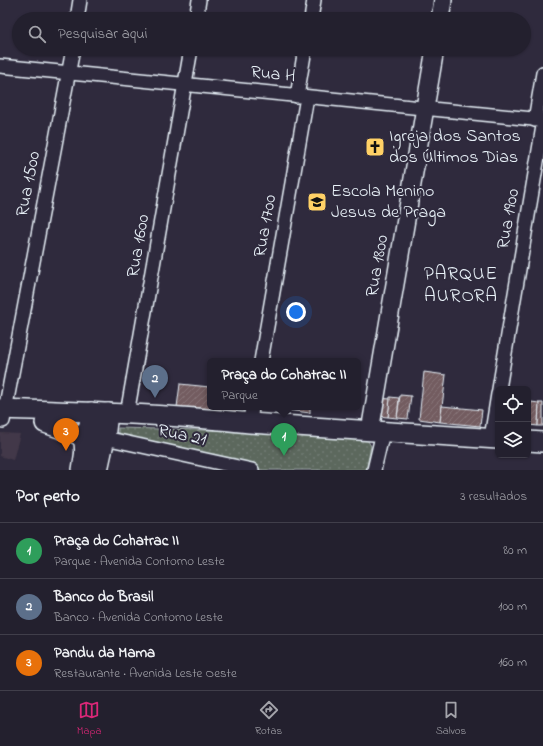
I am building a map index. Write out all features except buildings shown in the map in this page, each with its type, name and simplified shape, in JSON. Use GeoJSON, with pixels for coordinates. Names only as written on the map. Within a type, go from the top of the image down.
{"type":"FeatureCollection","features":[{"type":"Feature","properties":{"kind":"main road"},"geometry":{"type":"LineString","coordinates":[[2,415],[100,423],[127,414],[218,420],[251,415],[377,431],[494,439]]}},
{"type":"Feature","properties":{"kind":"main road"},"geometry":{"type":"LineString","coordinates":[[2,415],[45,422],[218,425],[251,415]]}},
{"type":"Feature","properties":{"kind":"main road"},"geometry":{"type":"LineString","coordinates":[[45,422],[79,435],[84,441],[83,463]]}},
{"type":"Feature","properties":{"kind":"main road"},"geometry":{"type":"LineString","coordinates":[[83,463],[100,423]]}},
{"type":"Feature","properties":{"kind":"main road"},"geometry":{"type":"LineString","coordinates":[[98,470],[100,423]]}},
{"type":"Feature","properties":{"kind":"main road"},"geometry":{"type":"LineString","coordinates":[[531,441],[543,442]]}},
{"type":"Feature","properties":{"kind":"street"},"geometry":{"type":"LineString","coordinates":[[78,12],[80,0]]}},
{"type":"Feature","properties":{"kind":"street"},"geometry":{"type":"LineString","coordinates":[[197,12],[199,0]]}},
{"type":"Feature","properties":{"kind":"street"},"geometry":{"type":"LineString","coordinates":[[312,12],[314,0]]}},
{"type":"Feature","properties":{"kind":"street"},"geometry":{"type":"LineString","coordinates":[[441,12],[443,0]]}},
{"type":"Feature","properties":{"kind":"street","name":"Rua 1500"},"geometry":{"type":"LineString","coordinates":[[2,415],[72,56]]}},
{"type":"Feature","properties":{"kind":"street","name":"Rua 1600"},"geometry":{"type":"LineString","coordinates":[[127,414],[190,56]]}},
{"type":"Feature","properties":{"kind":"street","name":"Rua 1700"},"geometry":{"type":"LineString","coordinates":[[260,358],[302,96],[305,56]]}},
{"type":"Feature","properties":{"kind":"street","name":"Rua 1800"},"geometry":{"type":"LineString","coordinates":[[377,431],[434,56]]}},
{"type":"Feature","properties":{"kind":"street","name":"Rua H"},"geometry":{"type":"LineString","coordinates":[[0,66],[425,108],[540,122]]}},
{"type":"Feature","properties":{"kind":"street","name":"Rua 1900"},"geometry":{"type":"LineString","coordinates":[[499,386],[540,122],[543,73]]}},
{"type":"Feature","properties":{"kind":"street"},"geometry":{"type":"LineString","coordinates":[[494,439],[496,422]]}},
{"type":"Feature","properties":{"kind":"street","name":"Rua 21"},"geometry":{"type":"LineString","coordinates":[[100,423],[252,470]]}},
{"type":"Feature","properties":{"kind":"street"},"geometry":{"type":"LineString","coordinates":[[374,470],[377,431]]}},
{"type":"Feature","properties":{"kind":"shaded area"},"geometry":{"type":"Polygon","coordinates":[[[118,428],[243,431],[314,437],[366,438],[371,446],[366,470],[263,470],[118,436],[118,428]]]}},
{"type":"Feature","properties":{"kind":"shaded area"},"geometry":{"type":"Polygon","coordinates":[[[0,433],[20,434],[13,460],[0,456],[0,433]]]}},
{"type":"Feature","properties":{"kind":"place","name":"Igreja dos Santos dos Últimos Dias"},"geometry":{"type":"Point","coordinates":[375,147]}},
{"type":"Feature","properties":{"kind":"place","name":"Escola Menino Jesus de Praga"},"geometry":{"type":"Point","coordinates":[317,202]}},
{"type":"Feature","properties":{"kind":"place","name":"Banco do Brasil"},"geometry":{"type":"Point","coordinates":[155,398]}},
{"type":"Feature","properties":{"kind":"place","name":"Pandu da Mama"},"geometry":{"type":"Point","coordinates":[66,451]}},
{"type":"Feature","properties":{"kind":"place","name":"Praça do Cohatrac II"},"geometry":{"type":"Point","coordinates":[284,456]}},
{"type":"Feature","properties":{"kind":"district","name":"PARQUE AURORA"},"geometry":{"type":"Point","coordinates":[461,285]}}]}
